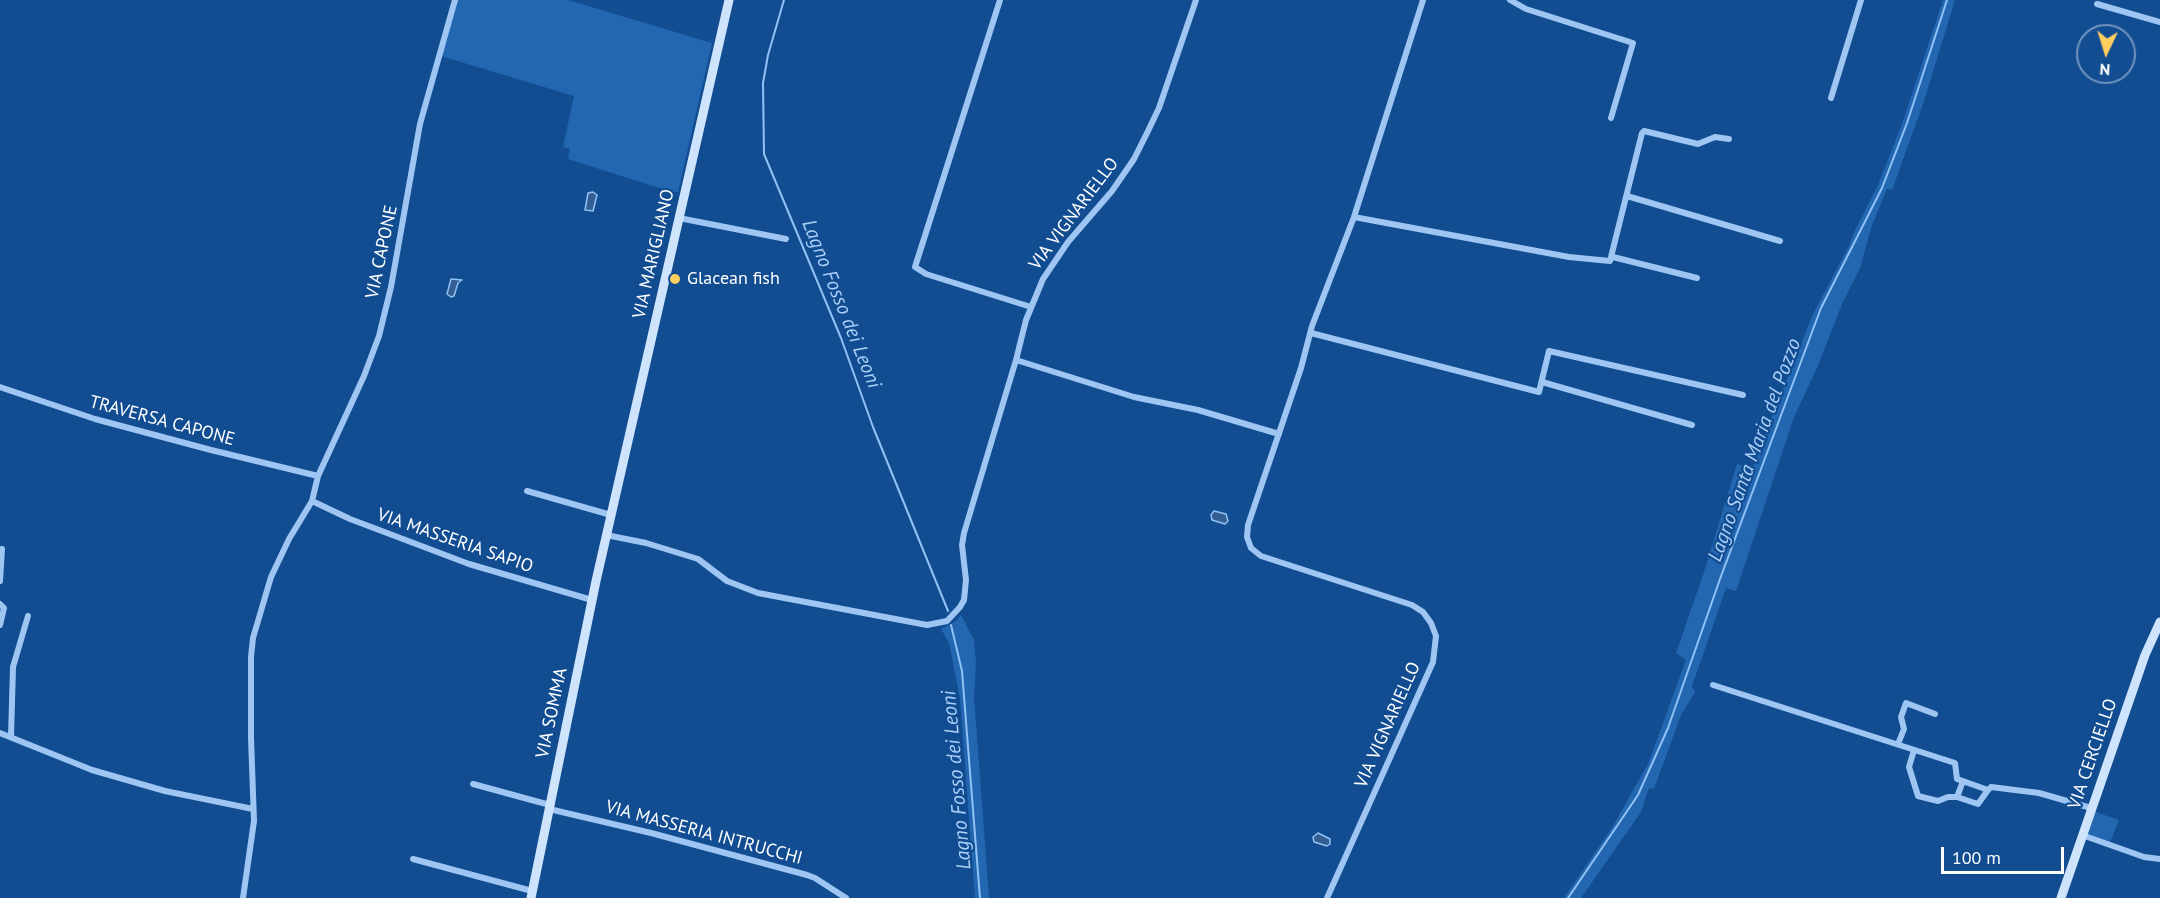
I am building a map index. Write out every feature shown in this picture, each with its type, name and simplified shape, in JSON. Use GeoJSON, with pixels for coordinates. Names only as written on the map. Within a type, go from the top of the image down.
{"type":"FeatureCollection","features":[{"type":"Feature","properties":{"kind":"street","name":"VIA CAPONE"},"geometry":{"type":"LineString","coordinates":[[243,898],[254,821],[250,696],[253,638],[271,577],[312,501],[318,476],[360,384],[378,336],[393,278],[420,124],[454,0]]}},
{"type":"Feature","properties":{"kind":"street","name":"VIA MARIGLIANO"},"geometry":{"type":"LineString","coordinates":[[606,535],[729,0]]}},
{"type":"Feature","properties":{"kind":"street"},"geometry":{"type":"LineString","coordinates":[[1000,0],[915,267],[926,273],[1031,308]]}},
{"type":"Feature","properties":{"kind":"street","name":"VIA VIGNARIELLO"},"geometry":{"type":"LineString","coordinates":[[606,535],[646,543],[698,559],[737,586],[772,596],[927,625],[947,621],[964,600],[966,579],[962,554],[964,534],[1016,360],[1021,334],[1031,308],[1048,270],[1112,191],[1134,159],[1159,108],[1196,0]]}},
{"type":"Feature","properties":{"kind":"street","name":"VIA VIGNARIELLO"},"geometry":{"type":"LineString","coordinates":[[1327,898],[1433,662],[1436,636],[1423,612],[1412,605],[1261,556],[1251,548],[1247,537],[1248,525],[1311,333],[1354,217],[1382,124],[1424,0]]}},
{"type":"Feature","properties":{"kind":"street"},"geometry":{"type":"LineString","coordinates":[[1510,0],[1526,9],[1633,43],[1611,118]]}},
{"type":"Feature","properties":{"kind":"street"},"geometry":{"type":"LineString","coordinates":[[1831,98],[1861,0]]}},
{"type":"Feature","properties":{"kind":"street"},"geometry":{"type":"LineString","coordinates":[[2097,4],[2160,22]]}},
{"type":"Feature","properties":{"kind":"street"},"geometry":{"type":"LineString","coordinates":[[1354,217],[1569,257],[1610,261],[1642,133],[1644,131],[1698,144],[1715,137],[1729,139]]}},
{"type":"Feature","properties":{"kind":"street"},"geometry":{"type":"LineString","coordinates":[[1627,196],[1780,242]]}},
{"type":"Feature","properties":{"kind":"street"},"geometry":{"type":"LineString","coordinates":[[679,218],[786,239]]}},
{"type":"Feature","properties":{"kind":"street"},"geometry":{"type":"LineString","coordinates":[[1612,257],[1697,278]]}},
{"type":"Feature","properties":{"kind":"street"},"geometry":{"type":"LineString","coordinates":[[1311,333],[1539,392],[1549,351],[1743,395]]}},
{"type":"Feature","properties":{"kind":"street"},"geometry":{"type":"LineString","coordinates":[[1016,360],[1114,391],[1198,410],[1279,434]]}},
{"type":"Feature","properties":{"kind":"street"},"geometry":{"type":"LineString","coordinates":[[1542,382],[1692,425]]}},
{"type":"Feature","properties":{"kind":"street","name":"TRAVERSA CAPONE"},"geometry":{"type":"LineString","coordinates":[[0,387],[95,419],[318,476]]}},
{"type":"Feature","properties":{"kind":"street"},"geometry":{"type":"LineString","coordinates":[[526,491],[611,515]]}},
{"type":"Feature","properties":{"kind":"street","name":"VIA MASSERIA SAPIO"},"geometry":{"type":"LineString","coordinates":[[312,501],[350,519],[469,564],[592,600]]}},
{"type":"Feature","properties":{"kind":"street","name":"VIA SOMMA"},"geometry":{"type":"LineString","coordinates":[[531,895],[606,535]]}},
{"type":"Feature","properties":{"kind":"street"},"geometry":{"type":"LineString","coordinates":[[0,581],[2,549]]}},
{"type":"Feature","properties":{"kind":"street"},"geometry":{"type":"LineString","coordinates":[[0,604],[4,608],[0,625]]}},
{"type":"Feature","properties":{"kind":"street"},"geometry":{"type":"LineString","coordinates":[[11,738],[13,666],[28,616]]}},
{"type":"Feature","properties":{"kind":"street","name":"VIA CERCIELLO"},"geometry":{"type":"LineString","coordinates":[[2061,898],[2145,655],[2160,622]]}},
{"type":"Feature","properties":{"kind":"street"},"geometry":{"type":"LineString","coordinates":[[1713,685],[1955,763],[1958,779],[1988,790]]}},
{"type":"Feature","properties":{"kind":"street"},"geometry":{"type":"LineString","coordinates":[[1898,744],[1904,729],[1901,717],[1906,703],[1935,714]]}},
{"type":"Feature","properties":{"kind":"street"},"geometry":{"type":"LineString","coordinates":[[0,733],[92,770],[165,791],[253,809]]}},
{"type":"Feature","properties":{"kind":"street"},"geometry":{"type":"LineString","coordinates":[[1914,750],[1909,767],[1918,796],[1938,801],[1948,797],[1957,797],[1978,804],[1991,787],[2039,793],[2091,808]]}},
{"type":"Feature","properties":{"kind":"street"},"geometry":{"type":"LineString","coordinates":[[1957,797],[1963,781]]}},
{"type":"Feature","properties":{"kind":"street","name":"VIA MASSERIA INTRUCCHI"},"geometry":{"type":"LineString","coordinates":[[473,784],[549,807],[807,875],[846,898]]}},
{"type":"Feature","properties":{"kind":"street"},"geometry":{"type":"LineString","coordinates":[[2082,835],[2144,856],[2160,859]]}},
{"type":"Feature","properties":{"kind":"street"},"geometry":{"type":"LineString","coordinates":[[413,859],[531,895]]}},
{"type":"Feature","properties":{"kind":"shaded area"},"geometry":{"type":"Polygon","coordinates":[[[457,0],[568,0],[712,43],[678,192],[568,159],[570,149],[563,147],[574,96],[441,56],[457,0]]]}},
{"type":"Feature","properties":{"kind":"shaded area"},"geometry":{"type":"Polygon","coordinates":[[[1943,0],[1955,0],[1923,104],[1892,190],[1887,189],[1872,225],[1860,268],[1842,304],[1817,368],[1794,417],[1736,591],[1726,588],[1692,686],[1695,692],[1681,715],[1654,789],[1649,788],[1641,812],[1581,898],[1564,898],[1613,826],[1648,764],[1686,660],[1676,653],[1737,464],[1753,468],[1814,312],[1878,185],[1902,124],[1943,0]]]}},
{"type":"Feature","properties":{"kind":"shaded area"},"geometry":{"type":"Polygon","coordinates":[[[593,192],[597,195],[593,211],[585,210],[588,193],[593,192]]]}},
{"type":"Feature","properties":{"kind":"shaded area"},"geometry":{"type":"Polygon","coordinates":[[[451,279],[462,280],[458,283],[454,296],[451,297],[447,294],[451,279]]]}},
{"type":"Feature","properties":{"kind":"shaded area"},"geometry":{"type":"Polygon","coordinates":[[[1214,511],[1226,514],[1228,521],[1225,524],[1212,520],[1211,515],[1214,511]]]}},
{"type":"Feature","properties":{"kind":"shaded area"},"geometry":{"type":"Polygon","coordinates":[[[961,615],[974,640],[976,662],[974,697],[989,898],[975,898],[960,698],[949,643],[941,629],[956,621],[961,615]]]}},
{"type":"Feature","properties":{"kind":"shaded area"},"geometry":{"type":"Polygon","coordinates":[[[2093,811],[2119,820],[2110,842],[2088,834],[2093,811]]]}},
{"type":"Feature","properties":{"kind":"shaded area"},"geometry":{"type":"Polygon","coordinates":[[[1318,833],[1330,839],[1330,844],[1327,846],[1314,842],[1313,837],[1318,833]]]}},
{"type":"Feature","properties":{"kind":"waterway","name":"Lagno Fosso dei Leoni"},"geometry":{"type":"LineString","coordinates":[[784,0],[768,55],[763,83],[764,154],[841,338],[873,427],[948,611]]}},
{"type":"Feature","properties":{"kind":"waterway","name":"Lagno Santa Maria del Pozzo"},"geometry":{"type":"LineString","coordinates":[[1568,898],[1638,795],[1668,728],[1720,579],[1821,308],[1882,188],[1907,123],[1947,0]]}},
{"type":"Feature","properties":{"kind":"waterway","name":"Lagno Fosso dei Leoni"},"geometry":{"type":"LineString","coordinates":[[951,625],[962,671],[980,898]]}},
{"type":"Feature","properties":{"kind":"place","name":"Glacean fish"},"geometry":{"type":"Point","coordinates":[675,279]}}]}
